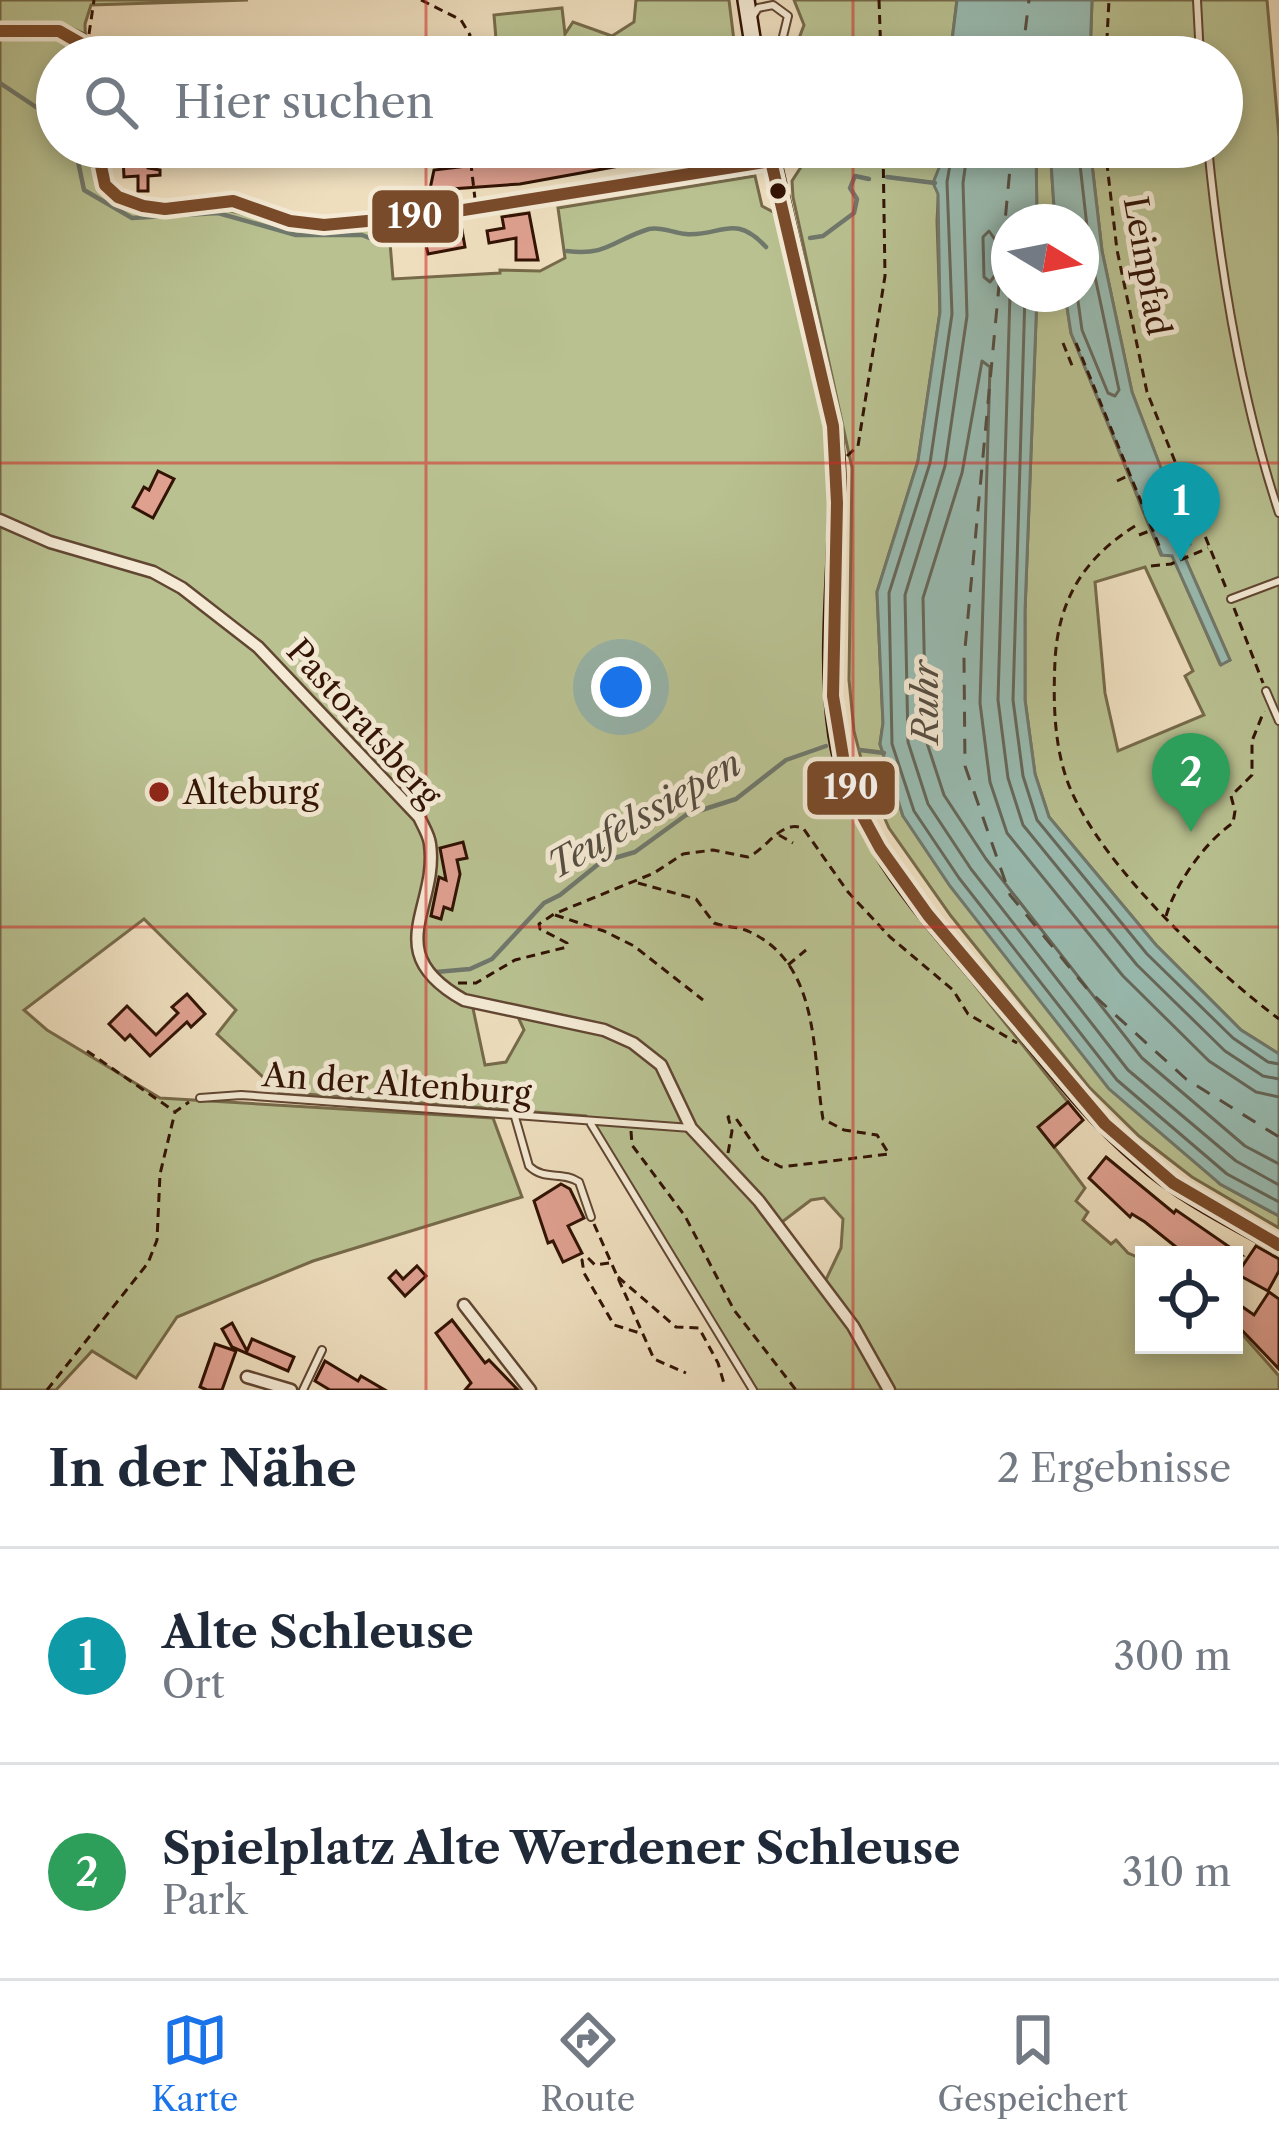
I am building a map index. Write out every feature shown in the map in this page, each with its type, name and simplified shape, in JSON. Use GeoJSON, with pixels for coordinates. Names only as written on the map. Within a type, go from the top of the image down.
{"type":"FeatureCollection","features":[{"type":"Feature","properties":{"kind":"main road"},"geometry":{"type":"LineString","coordinates":[[746,0],[752,36]]}},
{"type":"Feature","properties":{"kind":"main road"},"geometry":{"type":"LineString","coordinates":[[774,168],[837,458],[831,656],[837,733],[852,791],[874,838],[904,884],[1112,1132],[1144,1162],[1279,1245]]}},
{"type":"Feature","properties":{"kind":"street"},"geometry":{"type":"LineString","coordinates":[[0,31],[64,31],[75,36]]}},
{"type":"Feature","properties":{"kind":"street"},"geometry":{"type":"LineString","coordinates":[[100,168],[109,190],[142,206],[165,209],[233,201],[290,221],[324,224],[373,223],[477,209],[729,168]]}},
{"type":"Feature","properties":{"kind":"street","name":"Pastoratsberg"},"geometry":{"type":"LineString","coordinates":[[0,520],[42,539],[163,576],[258,647],[419,817],[430,841],[430,866],[415,934],[425,966],[464,1000],[563,1018],[633,1043],[661,1065],[691,1128],[724,1160],[853,1326],[889,1390]]}},
{"type":"Feature","properties":{"kind":"street"},"geometry":{"type":"LineString","coordinates":[[464,1305],[530,1390]]}},
{"type":"Feature","properties":{"kind":"street"},"geometry":{"type":"LineString","coordinates":[[247,1377],[292,1390]]}},
{"type":"Feature","properties":{"kind":"lane"},"geometry":{"type":"LineString","coordinates":[[1197,0],[1198,36]]}},
{"type":"Feature","properties":{"kind":"lane"},"geometry":{"type":"LineString","coordinates":[[750,25],[758,8],[773,5],[784,11],[789,23],[785,36]]}},
{"type":"Feature","properties":{"kind":"lane"},"geometry":{"type":"LineString","coordinates":[[1211,168],[1244,384],[1279,513]]}},
{"type":"Feature","properties":{"kind":"lane"},"geometry":{"type":"LineString","coordinates":[[1231,599],[1279,580]]}},
{"type":"Feature","properties":{"kind":"lane"},"geometry":{"type":"LineString","coordinates":[[1268,694],[1279,721]]}},
{"type":"Feature","properties":{"kind":"lane","name":"An der Altenburg"},"geometry":{"type":"LineString","coordinates":[[200,1098],[241,1095],[691,1128]]}},
{"type":"Feature","properties":{"kind":"lane"},"geometry":{"type":"LineString","coordinates":[[515,1117],[529,1166],[543,1175],[563,1175],[579,1182],[591,1217]]}},
{"type":"Feature","properties":{"kind":"lane"},"geometry":{"type":"LineString","coordinates":[[592,1124],[753,1390]]}},
{"type":"Feature","properties":{"kind":"lane"},"geometry":{"type":"LineString","coordinates":[[303,1390],[322,1350]]}},
{"type":"Feature","properties":{"kind":"path"},"geometry":{"type":"LineString","coordinates":[[89,36],[94,0]]}},
{"type":"Feature","properties":{"kind":"path"},"geometry":{"type":"LineString","coordinates":[[421,0],[461,20],[469,36]]}},
{"type":"Feature","properties":{"kind":"path"},"geometry":{"type":"LineString","coordinates":[[879,0],[880,36]]}},
{"type":"Feature","properties":{"kind":"path"},"geometry":{"type":"LineString","coordinates":[[1107,36],[1109,0]]}},
{"type":"Feature","properties":{"kind":"path"},"geometry":{"type":"LineString","coordinates":[[472,168],[477,209]]}},
{"type":"Feature","properties":{"kind":"path"},"geometry":{"type":"LineString","coordinates":[[837,458],[850,456],[858,446],[885,275],[883,168]]}},
{"type":"Feature","properties":{"kind":"path","name":"Leinpfad"},"geometry":{"type":"LineString","coordinates":[[1107,168],[1117,250],[1147,392],[1268,694]]}},
{"type":"Feature","properties":{"kind":"path"},"geometry":{"type":"LineString","coordinates":[[1063,343],[1073,368]]}},
{"type":"Feature","properties":{"kind":"path"},"geometry":{"type":"LineString","coordinates":[[1076,343],[1160,548]]}},
{"type":"Feature","properties":{"kind":"path"},"geometry":{"type":"LineString","coordinates":[[1096,427],[1108,422]]}},
{"type":"Feature","properties":{"kind":"path"},"geometry":{"type":"LineString","coordinates":[[1118,481],[1130,475]]}},
{"type":"Feature","properties":{"kind":"path"},"geometry":{"type":"LineString","coordinates":[[1135,526],[1101,550],[1070,590],[1055,652],[1061,759],[1079,806],[1165,918],[1279,1019]]}},
{"type":"Feature","properties":{"kind":"path"},"geometry":{"type":"LineString","coordinates":[[1138,535],[1152,530]]}},
{"type":"Feature","properties":{"kind":"path"},"geometry":{"type":"LineString","coordinates":[[1151,566],[1171,564],[1209,547]]}},
{"type":"Feature","properties":{"kind":"path"},"geometry":{"type":"LineString","coordinates":[[1165,918],[1174,895],[1204,850],[1232,824],[1231,796],[1252,776],[1252,741],[1268,694]]}},
{"type":"Feature","properties":{"kind":"path"},"geometry":{"type":"LineString","coordinates":[[444,977],[456,983],[476,982],[515,960],[567,947],[539,924],[634,882],[683,854],[713,850],[748,857],[795,825],[803,828],[848,892],[890,938],[953,990],[968,1014],[1046,1056]]}},
{"type":"Feature","properties":{"kind":"path"},"geometry":{"type":"LineString","coordinates":[[777,834],[793,843]]}},
{"type":"Feature","properties":{"kind":"path"},"geometry":{"type":"LineString","coordinates":[[634,882],[696,899],[714,923],[746,928],[768,942],[804,989],[823,1119],[844,1130],[878,1136],[889,1154],[781,1167],[763,1158],[733,1114],[728,1117],[730,1149],[724,1160]]}},
{"type":"Feature","properties":{"kind":"path"},"geometry":{"type":"LineString","coordinates":[[554,914],[634,946],[703,1000]]}},
{"type":"Feature","properties":{"kind":"path"},"geometry":{"type":"LineString","coordinates":[[786,966],[806,950]]}},
{"type":"Feature","properties":{"kind":"path"},"geometry":{"type":"LineString","coordinates":[[87,1051],[175,1112]]}},
{"type":"Feature","properties":{"kind":"path"},"geometry":{"type":"LineString","coordinates":[[47,1390],[148,1263],[157,1240],[160,1174],[175,1112],[200,1098]]}},
{"type":"Feature","properties":{"kind":"path"},"geometry":{"type":"LineString","coordinates":[[631,1126],[632,1145],[685,1216],[734,1310],[796,1390]]}},
{"type":"Feature","properties":{"kind":"path"},"geometry":{"type":"LineString","coordinates":[[591,1217],[654,1359],[686,1372]]}},
{"type":"Feature","properties":{"kind":"path"},"geometry":{"type":"LineString","coordinates":[[611,1263],[582,1260],[584,1273],[614,1324],[643,1335]]}},
{"type":"Feature","properties":{"kind":"path"},"geometry":{"type":"LineString","coordinates":[[616,1276],[676,1327],[699,1328],[725,1387]]}},
{"type":"Feature","properties":{"kind":"green space"},"geometry":{"type":"Polygon","coordinates":[[[0,0],[248,0],[91,5],[85,36],[36,36],[36,168],[94,168],[96,182],[109,199],[130,210],[168,214],[227,210],[299,228],[389,230],[393,279],[540,271],[565,258],[558,208],[755,176],[762,206],[775,213],[826,425],[830,462],[825,639],[838,772],[864,833],[900,891],[1068,1102],[1039,1127],[1085,1188],[1076,1201],[1088,1212],[1083,1220],[1111,1244],[1116,1240],[1135,1256],[1135,1354],[1243,1354],[1243,1335],[1279,1376],[1279,1390],[757,1390],[586,1116],[279,1092],[217,1034],[236,1010],[144,919],[24,1010],[47,1030],[160,1098],[493,1118],[522,1197],[313,1261],[177,1317],[136,1378],[92,1351],[56,1390],[0,1390],[0,0]],[[471,999],[485,1065],[506,1062],[524,1030],[513,1006],[471,999]],[[824,1198],[811,1200],[774,1228],[822,1288],[841,1248],[843,1219],[824,1198]]]}},
{"type":"Feature","properties":{"kind":"green space"},"geometry":{"type":"Polygon","coordinates":[[[636,0],[729,0],[733,36],[612,36],[634,22],[636,0]]]}},
{"type":"Feature","properties":{"kind":"green space"},"geometry":{"type":"Polygon","coordinates":[[[794,0],[957,0],[953,36],[800,36],[804,25],[794,0]]]}},
{"type":"Feature","properties":{"kind":"green space"},"geometry":{"type":"Polygon","coordinates":[[[1092,0],[1267,0],[1279,137],[1279,1054],[1241,1030],[1156,945],[1049,817],[1035,774],[1025,700],[1025,611],[1036,312],[1068,312],[1071,333],[1161,555],[1172,555],[1220,664],[1230,660],[1182,551],[1189,543],[1132,392],[1102,251],[1092,168],[1243,168],[1243,36],[1091,36],[1092,0]],[[1145,567],[1095,582],[1105,693],[1118,751],[1204,715],[1185,676],[1193,671],[1145,567]]]}},
{"type":"Feature","properties":{"kind":"green space"},"geometry":{"type":"Polygon","coordinates":[[[562,8],[565,34],[573,22],[612,36],[496,36],[494,15],[562,8]]]}},
{"type":"Feature","properties":{"kind":"green space"},"geometry":{"type":"Polygon","coordinates":[[[800,168],[940,168],[940,312],[918,461],[877,592],[880,744],[903,816],[1220,1184],[1279,1216],[1279,1228],[1192,1177],[1139,1136],[1089,1087],[951,916],[889,828],[865,774],[854,731],[849,680],[852,468],[792,181],[800,168]]]}},
{"type":"Feature","properties":{"kind":"green space"},"geometry":{"type":"Polygon","coordinates":[[[1036,168],[1051,168],[1054,204],[1037,204],[1036,168]]]}},
{"type":"Feature","properties":{"kind":"water"},"geometry":{"type":"Polygon","coordinates":[[[957,0],[1092,0],[1091,36],[953,36],[957,0]]]}},
{"type":"Feature","properties":{"kind":"water","name":"Ruhr"},"geometry":{"type":"Polygon","coordinates":[[[939,168],[1036,168],[1037,204],[991,204],[991,312],[1036,312],[1025,611],[1025,700],[1035,774],[1049,817],[1156,945],[1241,1030],[1279,1054],[1279,1216],[1220,1184],[1109,1089],[950,886],[903,816],[880,744],[877,592],[918,461],[940,312],[938,194],[933,183],[939,168]]]}},
{"type":"Feature","properties":{"kind":"water"},"geometry":{"type":"Polygon","coordinates":[[[1051,168],[1092,168],[1097,204],[1054,204],[1051,168]]]}},
{"type":"Feature","properties":{"kind":"water"},"geometry":{"type":"Polygon","coordinates":[[[1099,225],[1132,392],[1190,544],[1182,551],[1230,660],[1221,665],[1172,556],[1162,555],[1071,333],[1068,312],[1099,312],[1099,225]]]}},
{"type":"Feature","properties":{"kind":"building"},"geometry":{"type":"Polygon","coordinates":[[[124,168],[160,170],[160,175],[148,176],[148,191],[138,191],[138,176],[124,177],[124,168]]]}},
{"type":"Feature","properties":{"kind":"building"},"geometry":{"type":"Polygon","coordinates":[[[608,168],[520,184],[437,190],[442,191],[443,199],[392,209],[392,193],[430,189],[434,170],[608,168]]]}},
{"type":"Feature","properties":{"kind":"building"},"geometry":{"type":"Polygon","coordinates":[[[529,213],[538,260],[516,260],[516,238],[489,243],[487,231],[504,228],[502,217],[529,213]]]}},
{"type":"Feature","properties":{"kind":"building"},"geometry":{"type":"Polygon","coordinates":[[[462,230],[465,247],[428,254],[424,236],[462,230]]]}},
{"type":"Feature","properties":{"kind":"building"},"geometry":{"type":"Polygon","coordinates":[[[158,471],[174,479],[153,518],[133,507],[158,471]]]}},
{"type":"Feature","properties":{"kind":"building"},"geometry":{"type":"Polygon","coordinates":[[[463,842],[467,858],[457,860],[460,874],[452,910],[444,907],[441,919],[431,916],[439,877],[446,880],[440,848],[463,842]]]}},
{"type":"Feature","properties":{"kind":"building"},"geometry":{"type":"Polygon","coordinates":[[[187,994],[205,1014],[191,1027],[187,1022],[150,1056],[130,1035],[125,1040],[109,1024],[127,1006],[156,1035],[178,1013],[172,1007],[187,994]]]}},
{"type":"Feature","properties":{"kind":"building"},"geometry":{"type":"Polygon","coordinates":[[[1068,1102],[1083,1120],[1054,1147],[1038,1127],[1068,1102]]]}},
{"type":"Feature","properties":{"kind":"building"},"geometry":{"type":"Polygon","coordinates":[[[1106,1157],[1174,1213],[1176,1210],[1228,1246],[1175,1246],[1145,1222],[1130,1217],[1089,1178],[1106,1157]]]}},
{"type":"Feature","properties":{"kind":"building"},"geometry":{"type":"Polygon","coordinates":[[[561,1184],[570,1189],[584,1218],[568,1226],[582,1253],[563,1262],[553,1241],[548,1243],[534,1201],[561,1184]]]}},
{"type":"Feature","properties":{"kind":"building"},"geometry":{"type":"Polygon","coordinates":[[[1256,1246],[1279,1259],[1279,1271],[1268,1291],[1243,1277],[1243,1265],[1256,1246]]]}},
{"type":"Feature","properties":{"kind":"building"},"geometry":{"type":"Polygon","coordinates":[[[417,1266],[426,1276],[405,1296],[389,1278],[396,1271],[403,1279],[417,1266]]]}},
{"type":"Feature","properties":{"kind":"building"},"geometry":{"type":"Polygon","coordinates":[[[1269,1292],[1279,1299],[1279,1369],[1243,1331],[1243,1307],[1254,1315],[1269,1292]]]}},
{"type":"Feature","properties":{"kind":"building"},"geometry":{"type":"Polygon","coordinates":[[[452,1320],[485,1363],[489,1360],[518,1390],[465,1390],[471,1383],[436,1333],[452,1320]]]}},
{"type":"Feature","properties":{"kind":"building"},"geometry":{"type":"Polygon","coordinates":[[[232,1323],[247,1351],[252,1339],[294,1357],[288,1371],[232,1347],[222,1329],[232,1323]]]}},
{"type":"Feature","properties":{"kind":"building"},"geometry":{"type":"Polygon","coordinates":[[[215,1344],[236,1351],[222,1390],[207,1390],[200,1387],[215,1344]]]}},
{"type":"Feature","properties":{"kind":"building"},"geometry":{"type":"Polygon","coordinates":[[[325,1361],[358,1381],[361,1376],[385,1390],[330,1390],[315,1381],[325,1361]]]}},
{"type":"Feature","properties":{"kind":"waterway"},"geometry":{"type":"LineString","coordinates":[[0,83],[36,107]]}},
{"type":"Feature","properties":{"kind":"waterway"},"geometry":{"type":"LineString","coordinates":[[79,168],[84,190],[132,218],[218,213],[296,235],[372,239]]}},
{"type":"Feature","properties":{"kind":"waterway"},"geometry":{"type":"LineString","coordinates":[[810,238],[823,236],[854,213],[857,199],[850,188],[855,176],[869,179]]}},
{"type":"Feature","properties":{"kind":"waterway"},"geometry":{"type":"LineString","coordinates":[[887,177],[935,183]]}},
{"type":"Feature","properties":{"kind":"waterway"},"geometry":{"type":"LineString","coordinates":[[567,251],[601,249],[654,228],[686,234],[736,228],[766,247]]}},
{"type":"Feature","properties":{"kind":"waterway","name":"Teufelssiepen"},"geometry":{"type":"LineString","coordinates":[[436,972],[470,969],[492,959],[544,903],[601,862],[635,852],[686,815],[736,799],[786,760],[826,746]]}},
{"type":"Feature","properties":{"kind":"waterway","name":"Teufelssiepen"},"geometry":{"type":"LineString","coordinates":[[860,750],[884,753]]}},
{"type":"Feature","properties":{"kind":"ferry route"},"geometry":{"type":"LineString","coordinates":[[1025,36],[1029,0]]}},
{"type":"Feature","properties":{"kind":"ferry route"},"geometry":{"type":"LineString","coordinates":[[1010,168],[964,659],[965,766],[1010,895],[1089,991],[1186,1079],[1279,1137]]}},
{"type":"Feature","properties":{"kind":"transit line","name":"190"},"geometry":{"type":"LineString","coordinates":[[0,31],[59,31],[68,36]]}},
{"type":"Feature","properties":{"kind":"transit line","name":"190"},"geometry":{"type":"LineString","coordinates":[[101,168],[105,185],[118,197],[143,206],[165,209],[233,201],[290,221],[324,225],[432,215],[727,168]]}},
{"type":"Feature","properties":{"kind":"transit line","name":"190"},"geometry":{"type":"LineString","coordinates":[[773,168],[833,426],[837,503],[833,696],[846,775],[861,813],[928,915],[1105,1124],[1173,1183],[1279,1245]]}},
{"type":"Feature","properties":{"kind":"place","name":"Alte Schleuse"},"geometry":{"type":"Point","coordinates":[1181,561]}},
{"type":"Feature","properties":{"kind":"place","name":"Alteburg"},"geometry":{"type":"Point","coordinates":[159,792]}},
{"type":"Feature","properties":{"kind":"place","name":"Spielplatz Alte Werdener Schleuse"},"geometry":{"type":"Point","coordinates":[1191,832]}}]}
